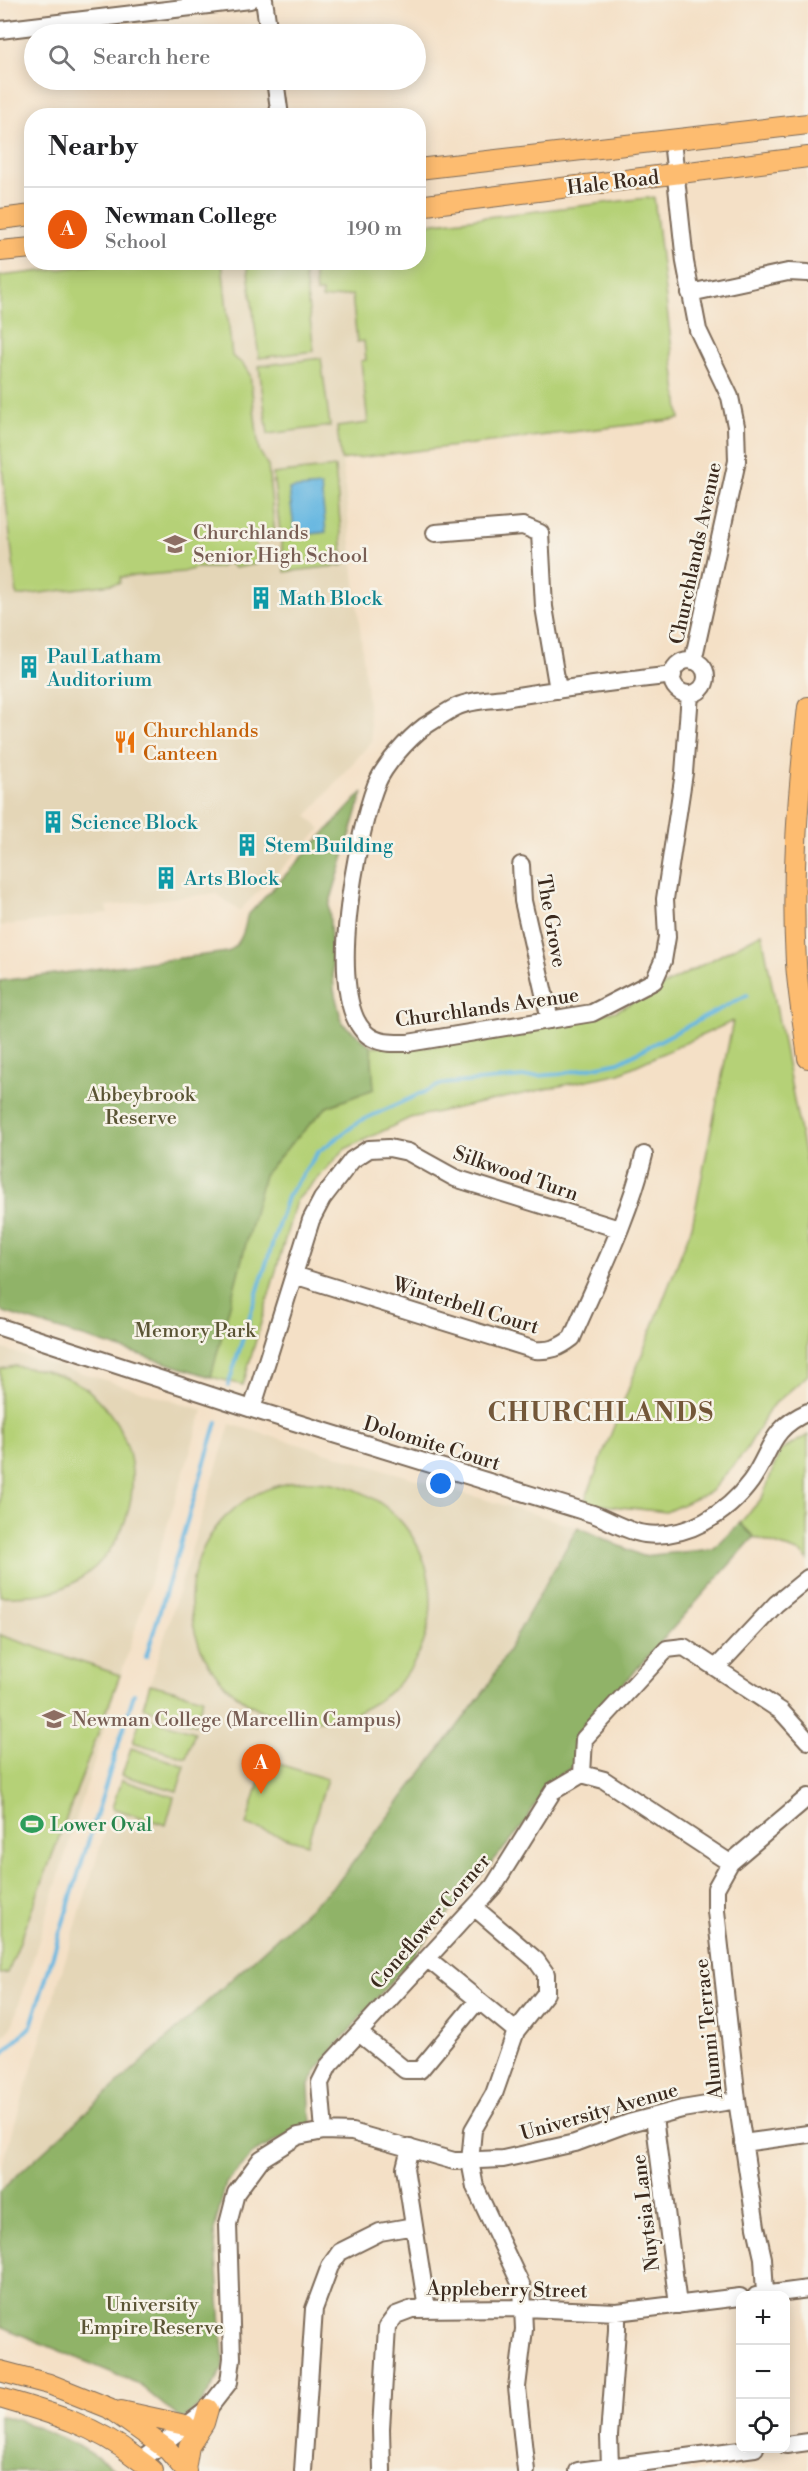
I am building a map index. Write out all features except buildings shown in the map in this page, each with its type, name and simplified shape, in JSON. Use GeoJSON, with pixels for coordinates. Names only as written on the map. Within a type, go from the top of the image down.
{"type":"FeatureCollection","features":[{"type":"Feature","properties":{"kind":"main road","name":"Hale Road"},"geometry":{"type":"LineString","coordinates":[[426,169],[808,124]]}},
{"type":"Feature","properties":{"kind":"main road","name":"Hale Road"},"geometry":{"type":"LineString","coordinates":[[426,205],[808,157]]}},
{"type":"Feature","properties":{"kind":"main road"},"geometry":{"type":"LineString","coordinates":[[0,219],[24,216]]}},
{"type":"Feature","properties":{"kind":"main road"},"geometry":{"type":"LineString","coordinates":[[0,251],[24,249]]}},
{"type":"Feature","properties":{"kind":"main road"},"geometry":{"type":"LineString","coordinates":[[808,707],[797,806],[794,871],[796,965],[808,1058]]}},
{"type":"Feature","properties":{"kind":"main road"},"geometry":{"type":"LineString","coordinates":[[0,2371],[49,2384],[109,2408],[164,2448],[186,2470]]}},
{"type":"Feature","properties":{"kind":"main road"},"geometry":{"type":"LineString","coordinates":[[0,2398],[47,2411],[88,2427],[123,2447],[147,2466]]}},
{"type":"Feature","properties":{"kind":"main road"},"geometry":{"type":"LineString","coordinates":[[109,2408],[197,2417],[204,2423],[189,2446],[186,2470]]}},
{"type":"Feature","properties":{"kind":"street"},"geometry":{"type":"LineString","coordinates":[[50,24],[250,0]]}},
{"type":"Feature","properties":{"kind":"street"},"geometry":{"type":"LineString","coordinates":[[264,0],[268,24]]}},
{"type":"Feature","properties":{"kind":"street"},"geometry":{"type":"LineString","coordinates":[[0,30],[24,27]]}},
{"type":"Feature","properties":{"kind":"street"},"geometry":{"type":"LineString","coordinates":[[276,90],[279,108]]}},
{"type":"Feature","properties":{"kind":"street","name":"Churchlands Avenue"},"geometry":{"type":"LineString","coordinates":[[672,140],[690,292],[698,330],[730,397],[736,426],[737,461],[693,661]]}},
{"type":"Feature","properties":{"kind":"street"},"geometry":{"type":"LineString","coordinates":[[690,292],[788,273],[808,273]]}},
{"type":"Feature","properties":{"kind":"street"},"geometry":{"type":"LineString","coordinates":[[435,533],[523,526],[540,533],[544,608],[558,690]]}},
{"type":"Feature","properties":{"kind":"street","name":"Churchlands Avenue"},"geometry":{"type":"LineString","coordinates":[[693,661],[704,667],[706,679],[702,688],[690,694],[684,773],[665,898],[668,937],[663,961],[654,981],[592,1013],[408,1043],[387,1043],[368,1035],[354,1016],[348,989],[346,934],[353,872],[376,784],[402,747],[424,727],[458,706],[673,675],[678,664],[693,661]]}},
{"type":"Feature","properties":{"kind":"street"},"geometry":{"type":"LineString","coordinates":[[673,675],[677,688],[690,694]]}},
{"type":"Feature","properties":{"kind":"street","name":"The Grove"},"geometry":{"type":"LineString","coordinates":[[521,865],[523,901],[550,1020]]}},
{"type":"Feature","properties":{"kind":"street","name":"Silkwood Turn"},"geometry":{"type":"LineString","coordinates":[[252,1408],[311,1220],[322,1199],[352,1160],[369,1149],[389,1148],[408,1152],[454,1178],[619,1229]]}},
{"type":"Feature","properties":{"kind":"street","name":"Winterbell Court"},"geometry":{"type":"LineString","coordinates":[[294,1275],[535,1350],[550,1351],[562,1346],[572,1338],[619,1229],[639,1177],[644,1155]]}},
{"type":"Feature","properties":{"kind":"street","name":"Dolomite Court"},"geometry":{"type":"LineString","coordinates":[[0,1327],[593,1514],[644,1534],[686,1531],[724,1512],[752,1481],[775,1435],[796,1417],[808,1412]]}},
{"type":"Feature","properties":{"kind":"street"},"geometry":{"type":"LineString","coordinates":[[716,1668],[776,1604],[808,1578]]}},
{"type":"Feature","properties":{"kind":"street"},"geometry":{"type":"LineString","coordinates":[[730,1863],[604,1780],[582,1774],[584,1739],[667,1649],[684,1647],[781,1711],[808,1742]]}},
{"type":"Feature","properties":{"kind":"street","name":"Coneflower Corner"},"geometry":{"type":"LineString","coordinates":[[324,2131],[320,2084],[329,2065],[493,1887],[553,1791],[582,1774]]}},
{"type":"Feature","properties":{"kind":"street","name":"Alumni Terrace"},"geometry":{"type":"LineString","coordinates":[[760,2291],[764,2258],[756,2227],[737,2100],[716,1911],[716,1888],[730,1863],[808,1798]]}},
{"type":"Feature","properties":{"kind":"street"},"geometry":{"type":"LineString","coordinates":[[475,1908],[536,1960],[546,1974],[546,1994],[516,2031],[494,2094],[472,2130],[470,2161],[475,2187],[522,2287],[525,2329],[518,2387],[526,2471]]}},
{"type":"Feature","properties":{"kind":"street"},"geometry":{"type":"LineString","coordinates":[[428,1959],[516,2031]]}},
{"type":"Feature","properties":{"kind":"street"},"geometry":{"type":"LineString","coordinates":[[359,2032],[405,2070],[420,2070],[478,2000]]}},
{"type":"Feature","properties":{"kind":"street","name":"University Avenue"},"geometry":{"type":"LineString","coordinates":[[147,2466],[229,2382],[232,2358],[228,2224],[236,2193],[261,2159],[298,2136],[324,2131],[352,2132],[454,2161],[503,2159],[575,2143],[682,2109],[737,2100]]}},
{"type":"Feature","properties":{"kind":"street","name":"Nuytsia Lane"},"geometry":{"type":"LineString","coordinates":[[654,2117],[678,2305]]}},
{"type":"Feature","properties":{"kind":"street"},"geometry":{"type":"LineString","coordinates":[[743,2143],[808,2134]]}},
{"type":"Feature","properties":{"kind":"street"},"geometry":{"type":"LineString","coordinates":[[410,2148],[405,2168],[427,2309]]}},
{"type":"Feature","properties":{"kind":"street"},"geometry":{"type":"LineString","coordinates":[[303,2471],[314,2309],[330,2266],[340,2252],[380,2232],[414,2226]]}},
{"type":"Feature","properties":{"kind":"street"},"geometry":{"type":"LineString","coordinates":[[790,2291],[808,2289]]}},
{"type":"Feature","properties":{"kind":"street","name":"Appleberry Street"},"geometry":{"type":"LineString","coordinates":[[382,2471],[381,2428],[387,2327],[396,2314],[412,2308],[524,2308],[617,2312],[736,2298]]}},
{"type":"Feature","properties":{"kind":"street"},"geometry":{"type":"LineString","coordinates":[[610,2467],[609,2436],[617,2312]]}},
{"type":"Feature","properties":{"kind":"street"},"geometry":{"type":"LineString","coordinates":[[790,2444],[808,2442]]}},
{"type":"Feature","properties":{"kind":"street"},"geometry":{"type":"LineString","coordinates":[[578,2471],[736,2450]]}},
{"type":"Feature","properties":{"kind":"shaded area","name":"Churchlands Senior High School"},"geometry":{"type":"Polygon","coordinates":[[[654,197],[680,419],[342,460],[372,741],[307,816],[321,829],[239,911],[216,893],[107,906],[108,913],[0,926],[0,276],[48,270],[426,270],[426,224],[654,197]]]}},
{"type":"Feature","properties":{"kind":"shaded area","name":"Newman College (Marcellin Campus)"},"geometry":{"type":"Polygon","coordinates":[[[0,1348],[203,1410],[12,2027],[0,2041],[0,1348]]]}},
{"type":"Feature","properties":{"kind":"shaded area"},"geometry":{"type":"Polygon","coordinates":[[[230,1424],[578,1527],[486,1689],[338,1882],[0,2191],[0,2172],[230,1424]]]}},
{"type":"Feature","properties":{"kind":"green space"},"geometry":{"type":"Polygon","coordinates":[[[654,197],[680,419],[341,460],[337,427],[368,423],[361,361],[366,360],[364,341],[357,342],[352,295],[322,299],[322,292],[316,293],[314,270],[426,270],[426,224],[654,197]]]}},
{"type":"Feature","properties":{"kind":"green space"},"geometry":{"type":"Polygon","coordinates":[[[52,270],[223,270],[232,356],[243,364],[250,375],[259,450],[268,466],[275,535],[255,538],[258,564],[235,568],[228,563],[218,568],[196,568],[183,572],[121,577],[120,583],[17,596],[0,449],[0,276],[52,270]]]}},
{"type":"Feature","properties":{"kind":"green space"},"geometry":{"type":"Polygon","coordinates":[[[248,270],[304,270],[314,351],[259,358],[248,270]]]}},
{"type":"Feature","properties":{"kind":"green space"},"geometry":{"type":"Polygon","coordinates":[[[321,358],[330,426],[268,434],[259,366],[321,358]]]}},
{"type":"Feature","properties":{"kind":"green space"},"geometry":{"type":"Polygon","coordinates":[[[335,467],[344,565],[285,572],[273,474],[335,467]]]}},
{"type":"Feature","properties":{"kind":"green space","name":"Abbeybrook Reserve"},"geometry":{"type":"Polygon","coordinates":[[[363,792],[329,906],[334,990],[342,1023],[371,1046],[374,1089],[327,1107],[264,1175],[211,1377],[0,1311],[0,981],[228,952],[242,936],[247,916],[363,792]]]}},
{"type":"Feature","properties":{"kind":"green space"},"geometry":{"type":"Polygon","coordinates":[[[762,933],[808,1173],[808,1375],[771,1407],[745,1452],[710,1492],[666,1512],[584,1503],[692,1226],[733,1021],[620,1073],[410,1118],[345,1149],[296,1201],[243,1385],[211,1377],[227,1217],[371,1046],[428,1047],[616,1011],[762,933]]]}},
{"type":"Feature","properties":{"kind":"green space"},"geometry":{"type":"Polygon","coordinates":[[[15,1366],[42,1370],[67,1378],[86,1388],[100,1402],[117,1423],[127,1447],[132,1472],[131,1498],[125,1522],[113,1546],[96,1566],[75,1582],[48,1593],[0,1596],[0,1369],[15,1366]]]}},
{"type":"Feature","properties":{"kind":"green space"},"geometry":{"type":"Polygon","coordinates":[[[808,1435],[808,1561],[801,1553],[754,1537],[740,1523],[762,1498],[780,1451],[808,1435]]]}},
{"type":"Feature","properties":{"kind":"green space"},"geometry":{"type":"Polygon","coordinates":[[[311,1481],[334,1483],[357,1490],[378,1501],[396,1516],[411,1534],[422,1555],[429,1578],[431,1601],[429,1624],[422,1647],[411,1668],[396,1686],[378,1701],[357,1712],[334,1719],[311,1721],[288,1719],[265,1712],[244,1701],[226,1686],[211,1668],[200,1647],[193,1624],[191,1601],[193,1578],[200,1555],[211,1534],[226,1516],[244,1501],[265,1490],[288,1483],[311,1481]]]}},
{"type":"Feature","properties":{"kind":"green space","name":"University Empire Reserve"},"geometry":{"type":"Polygon","coordinates":[[[740,1523],[754,1537],[577,1736],[574,1767],[548,1782],[523,1826],[321,2064],[309,2085],[311,2123],[255,2152],[226,2183],[214,2231],[224,2368],[201,2404],[182,2420],[137,2383],[0,2326],[0,2191],[338,1882],[486,1689],[578,1527],[642,1556],[713,1549],[740,1523]]]}},
{"type":"Feature","properties":{"kind":"green space","name":"Lower Oval"},"geometry":{"type":"Polygon","coordinates":[[[0,1635],[120,1675],[8,1973],[0,1974],[0,1635]]]}},
{"type":"Feature","properties":{"kind":"green space"},"geometry":{"type":"Polygon","coordinates":[[[150,1684],[203,1698],[195,1724],[143,1707],[150,1684]]]}},
{"type":"Feature","properties":{"kind":"green space"},"geometry":{"type":"Polygon","coordinates":[[[141,1716],[195,1732],[186,1758],[133,1742],[141,1716]]]}},
{"type":"Feature","properties":{"kind":"green space"},"geometry":{"type":"Polygon","coordinates":[[[131,1748],[185,1766],[177,1791],[122,1775],[131,1748]]]}},
{"type":"Feature","properties":{"kind":"green space"},"geometry":{"type":"Polygon","coordinates":[[[266,1760],[327,1779],[307,1844],[246,1825],[266,1760]]]}},
{"type":"Feature","properties":{"kind":"green space"},"geometry":{"type":"Polygon","coordinates":[[[121,1780],[174,1797],[166,1825],[112,1808],[121,1780]]]}},
{"type":"Feature","properties":{"kind":"green space"},"geometry":{"type":"Polygon","coordinates":[[[0,2415],[61,2437],[104,2461],[117,2471],[0,2471],[0,2415]]]}},
{"type":"Feature","properties":{"kind":"water"},"geometry":{"type":"Polygon","coordinates":[[[321,486],[326,532],[295,536],[289,489],[321,486]]]}},
{"type":"Feature","properties":{"kind":"waterway"},"geometry":{"type":"LineString","coordinates":[[228,1386],[287,1197],[318,1152],[360,1121],[442,1084],[560,1074],[619,1062],[747,995]]}},
{"type":"Feature","properties":{"kind":"waterway"},"geometry":{"type":"LineString","coordinates":[[146,1657],[217,1422]]}},
{"type":"Feature","properties":{"kind":"waterway"},"geometry":{"type":"LineString","coordinates":[[0,2056],[31,2026],[134,1694]]}},
{"type":"Feature","properties":{"kind":"place","name":"Churchlands Senior High School"},"geometry":{"type":"Point","coordinates":[175,544]}},
{"type":"Feature","properties":{"kind":"place","name":"Math Block"},"geometry":{"type":"Point","coordinates":[261,598]}},
{"type":"Feature","properties":{"kind":"place","name":"Paul Latham Auditorium"},"geometry":{"type":"Point","coordinates":[29,667]}},
{"type":"Feature","properties":{"kind":"place","name":"Churchlands Canteen"},"geometry":{"type":"Point","coordinates":[125,742]}},
{"type":"Feature","properties":{"kind":"place","name":"Science Block"},"geometry":{"type":"Point","coordinates":[53,822]}},
{"type":"Feature","properties":{"kind":"place","name":"Stem Building"},"geometry":{"type":"Point","coordinates":[247,845]}},
{"type":"Feature","properties":{"kind":"place","name":"Arts Block"},"geometry":{"type":"Point","coordinates":[166,878]}},
{"type":"Feature","properties":{"kind":"place","name":"Newman College (Marcellin Campus)"},"geometry":{"type":"Point","coordinates":[54,1719]}},
{"type":"Feature","properties":{"kind":"place","name":"Newman College"},"geometry":{"type":"Point","coordinates":[261,1794]}},
{"type":"Feature","properties":{"kind":"place","name":"Lower Oval"},"geometry":{"type":"Point","coordinates":[32,1824]}},
{"type":"Feature","properties":{"kind":"district","name":"CHURCHLANDS"},"geometry":{"type":"Point","coordinates":[601,1412]}},
{"type":"Feature","properties":{"kind":"park label","name":"Memory Park"},"geometry":{"type":"Point","coordinates":[195,1330]}}]}
